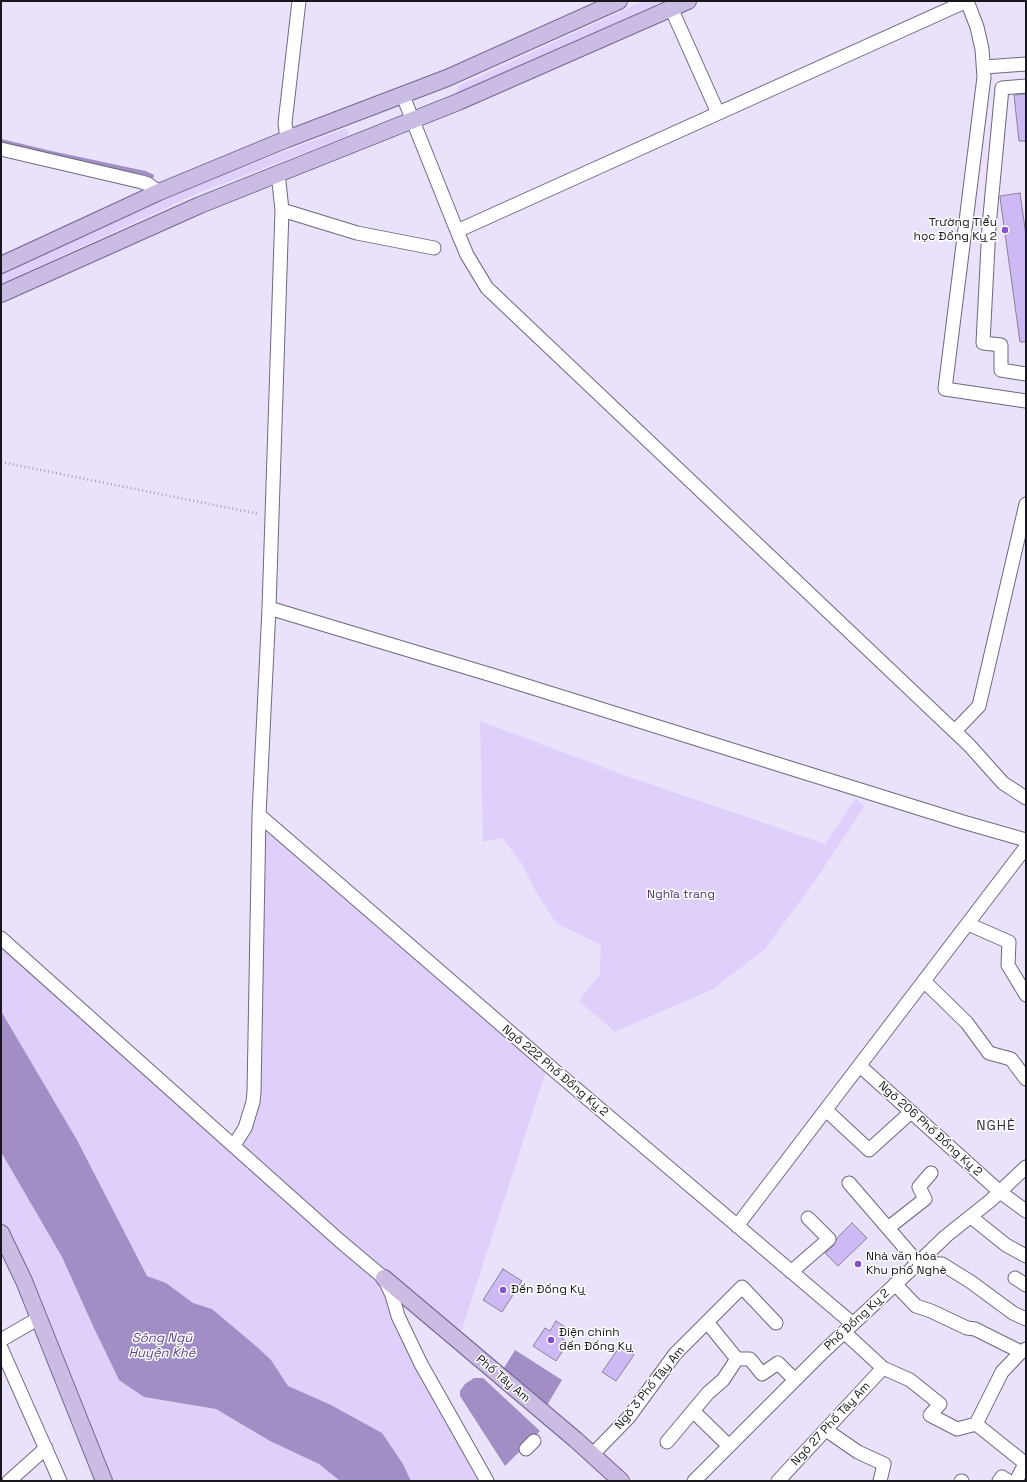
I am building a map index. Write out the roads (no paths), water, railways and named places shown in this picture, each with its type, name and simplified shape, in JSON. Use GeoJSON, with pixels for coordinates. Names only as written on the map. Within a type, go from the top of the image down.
{"type":"FeatureCollection","features":[{"type":"Feature","properties":{"kind":"main road"},"geometry":{"type":"LineString","coordinates":[[1,265],[159,192],[287,139],[403,96],[619,1]]}},
{"type":"Feature","properties":{"kind":"main road"},"geometry":{"type":"LineString","coordinates":[[1,294],[192,208],[412,121],[688,1]]}},
{"type":"Feature","properties":{"kind":"main road"},"geometry":{"type":"LineString","coordinates":[[1,1233],[24,1281],[104,1481]]}},
{"type":"Feature","properties":{"kind":"main road","name":"Phố Tây Am"},"geometry":{"type":"LineString","coordinates":[[384,1278],[621,1481]]}},
{"type":"Feature","properties":{"kind":"street"},"geometry":{"type":"LineString","coordinates":[[287,139],[285,123],[299,1]]}},
{"type":"Feature","properties":{"kind":"street"},"geometry":{"type":"LineString","coordinates":[[456,231],[967,1],[977,27],[982,50],[984,77],[945,389],[1026,400]]}},
{"type":"Feature","properties":{"kind":"street"},"geometry":{"type":"LineString","coordinates":[[671,8],[718,113]]}},
{"type":"Feature","properties":{"kind":"street"},"geometry":{"type":"LineString","coordinates":[[984,66],[1026,64]]}},
{"type":"Feature","properties":{"kind":"street"},"geometry":{"type":"LineString","coordinates":[[1026,86],[1002,88],[989,226],[982,343],[1001,345],[1001,370],[1026,374]]}},
{"type":"Feature","properties":{"kind":"street"},"geometry":{"type":"LineString","coordinates":[[403,96],[456,231],[467,255],[487,288],[955,731],[1004,783],[1026,798]]}},
{"type":"Feature","properties":{"kind":"street"},"geometry":{"type":"LineString","coordinates":[[1,149],[142,182],[148,184],[159,192]]}},
{"type":"Feature","properties":{"kind":"street"},"geometry":{"type":"LineString","coordinates":[[234,1145],[245,1128],[253,1097],[259,815],[269,608],[282,210],[278,173]]}},
{"type":"Feature","properties":{"kind":"street"},"geometry":{"type":"LineString","coordinates":[[282,210],[357,233],[434,248]]}},
{"type":"Feature","properties":{"kind":"street"},"geometry":{"type":"LineString","coordinates":[[955,731],[979,706],[1026,504]]}},
{"type":"Feature","properties":{"kind":"street"},"geometry":{"type":"LineString","coordinates":[[269,608],[495,676],[963,822],[1026,840]]}},
{"type":"Feature","properties":{"kind":"street","name":"Ngõ 222 Phố Đồng Kỵ 2"},"geometry":{"type":"LineString","coordinates":[[259,815],[548,1066],[791,1272],[849,1328],[883,1368],[910,1380],[940,1404],[930,1415],[957,1429],[976,1424]]}},
{"type":"Feature","properties":{"kind":"street"},"geometry":{"type":"LineString","coordinates":[[737,1226],[1026,846]]}},
{"type":"Feature","properties":{"kind":"street"},"geometry":{"type":"LineString","coordinates":[[968,924],[1009,942],[1008,965],[1026,995]]}},
{"type":"Feature","properties":{"kind":"street"},"geometry":{"type":"LineString","coordinates":[[1,938],[340,1241],[384,1278],[392,1295],[398,1316],[421,1364],[487,1481]]}},
{"type":"Feature","properties":{"kind":"street"},"geometry":{"type":"LineString","coordinates":[[924,981],[967,1023],[989,1053],[1010,1059],[1026,1079]]}},
{"type":"Feature","properties":{"kind":"street","name":"Ngõ 206 Phố Đồng Kỵ 2"},"geometry":{"type":"LineString","coordinates":[[860,1066],[1000,1192],[1026,1211]]}},
{"type":"Feature","properties":{"kind":"street"},"geometry":{"type":"LineString","coordinates":[[826,1110],[869,1150],[911,1112]]}},
{"type":"Feature","properties":{"kind":"street","name":"Phố Đồng Kỵ 2"},"geometry":{"type":"LineString","coordinates":[[694,1481],[795,1380],[895,1284],[946,1236],[971,1217],[1025,1168]]}},
{"type":"Feature","properties":{"kind":"street"},"geometry":{"type":"LineString","coordinates":[[888,1228],[925,1198],[919,1187],[931,1173]]}},
{"type":"Feature","properties":{"kind":"street"},"geometry":{"type":"LineString","coordinates":[[849,1183],[918,1263],[942,1264],[971,1282],[1013,1313],[1026,1320]]}},
{"type":"Feature","properties":{"kind":"street"},"geometry":{"type":"LineString","coordinates":[[971,1217],[1006,1245],[1026,1256]]}},
{"type":"Feature","properties":{"kind":"street"},"geometry":{"type":"LineString","coordinates":[[791,1272],[829,1239],[808,1218]]}},
{"type":"Feature","properties":{"kind":"street"},"geometry":{"type":"LineString","coordinates":[[1015,1278],[1026,1285]]}},
{"type":"Feature","properties":{"kind":"street"},"geometry":{"type":"LineString","coordinates":[[895,1284],[916,1306],[931,1310],[967,1328],[975,1329],[1024,1350],[1002,1372],[976,1424],[1025,1464],[1016,1481]]}},
{"type":"Feature","properties":{"kind":"street","name":"Ngõ 3 Phố Tây Am"},"geometry":{"type":"LineString","coordinates":[[592,1455],[629,1416],[675,1354],[742,1288],[776,1323]]}},
{"type":"Feature","properties":{"kind":"street"},"geometry":{"type":"LineString","coordinates":[[1,1340],[39,1318]]}},
{"type":"Feature","properties":{"kind":"street"},"geometry":{"type":"LineString","coordinates":[[707,1322],[736,1359]]}},
{"type":"Feature","properties":{"kind":"street"},"geometry":{"type":"LineString","coordinates":[[1,1348],[60,1481]]}},
{"type":"Feature","properties":{"kind":"street"},"geometry":{"type":"LineString","coordinates":[[736,1359],[750,1359],[762,1374],[778,1363],[795,1380]]}},
{"type":"Feature","properties":{"kind":"street"},"geometry":{"type":"LineString","coordinates":[[667,1442],[708,1394],[723,1380],[736,1359]]}},
{"type":"Feature","properties":{"kind":"street","name":"Ngõ 27 Phố Tây Am"},"geometry":{"type":"LineString","coordinates":[[778,1481],[883,1368]]}},
{"type":"Feature","properties":{"kind":"street"},"geometry":{"type":"LineString","coordinates":[[693,1411],[729,1446]]}},
{"type":"Feature","properties":{"kind":"street"},"geometry":{"type":"LineString","coordinates":[[826,1430],[858,1452],[884,1464],[880,1481]]}},
{"type":"Feature","properties":{"kind":"street"},"geometry":{"type":"LineString","coordinates":[[10,1481],[46,1448]]}},
{"type":"Feature","properties":{"kind":"street"},"geometry":{"type":"LineString","coordinates":[[999,1481],[1002,1477],[1008,1481]]}},
{"type":"Feature","properties":{"kind":"water","name":"Sông Ngũ Huyện Khê"},"geometry":{"type":"Polygon","coordinates":[[[1,1011],[77,1140],[147,1276],[166,1283],[193,1303],[212,1309],[271,1360],[288,1386],[329,1404],[382,1433],[403,1464],[411,1481],[340,1481],[319,1464],[270,1441],[216,1409],[144,1397],[119,1380],[62,1257],[1,1152],[1,1011]]]}},
{"type":"Feature","properties":{"kind":"water"},"geometry":{"type":"Polygon","coordinates":[[[515,1350],[562,1380],[546,1407],[504,1368],[515,1350]]]}},
{"type":"Feature","properties":{"kind":"water"},"geometry":{"type":"Polygon","coordinates":[[[474,1378],[483,1378],[540,1431],[505,1466],[460,1396],[460,1391],[465,1384],[474,1378]]]}},
{"type":"Feature","properties":{"kind":"waterway"},"geometry":{"type":"LineString","coordinates":[[1,141],[145,173],[152,176]]}},
{"type":"Feature","properties":{"kind":"place","name":"Trường Tiểu học Đồng Kỵ 2"},"geometry":{"type":"Point","coordinates":[1005,230]}},
{"type":"Feature","properties":{"kind":"place","name":"Nhà văn hóa Khu phố Nghè"},"geometry":{"type":"Point","coordinates":[858,1264]}},
{"type":"Feature","properties":{"kind":"place","name":"Đền Đồng Kỵ"},"geometry":{"type":"Point","coordinates":[503,1290]}},
{"type":"Feature","properties":{"kind":"place","name":"Điện chính đền Đồng Kỵ"},"geometry":{"type":"Point","coordinates":[551,1340]}},
{"type":"Feature","properties":{"kind":"district","name":"NGHÈ"},"geometry":{"type":"Point","coordinates":[996,1126]}},
{"type":"Feature","properties":{"kind":"park label","name":"Nghĩa trang"},"geometry":{"type":"Point","coordinates":[681,895]}}]}
